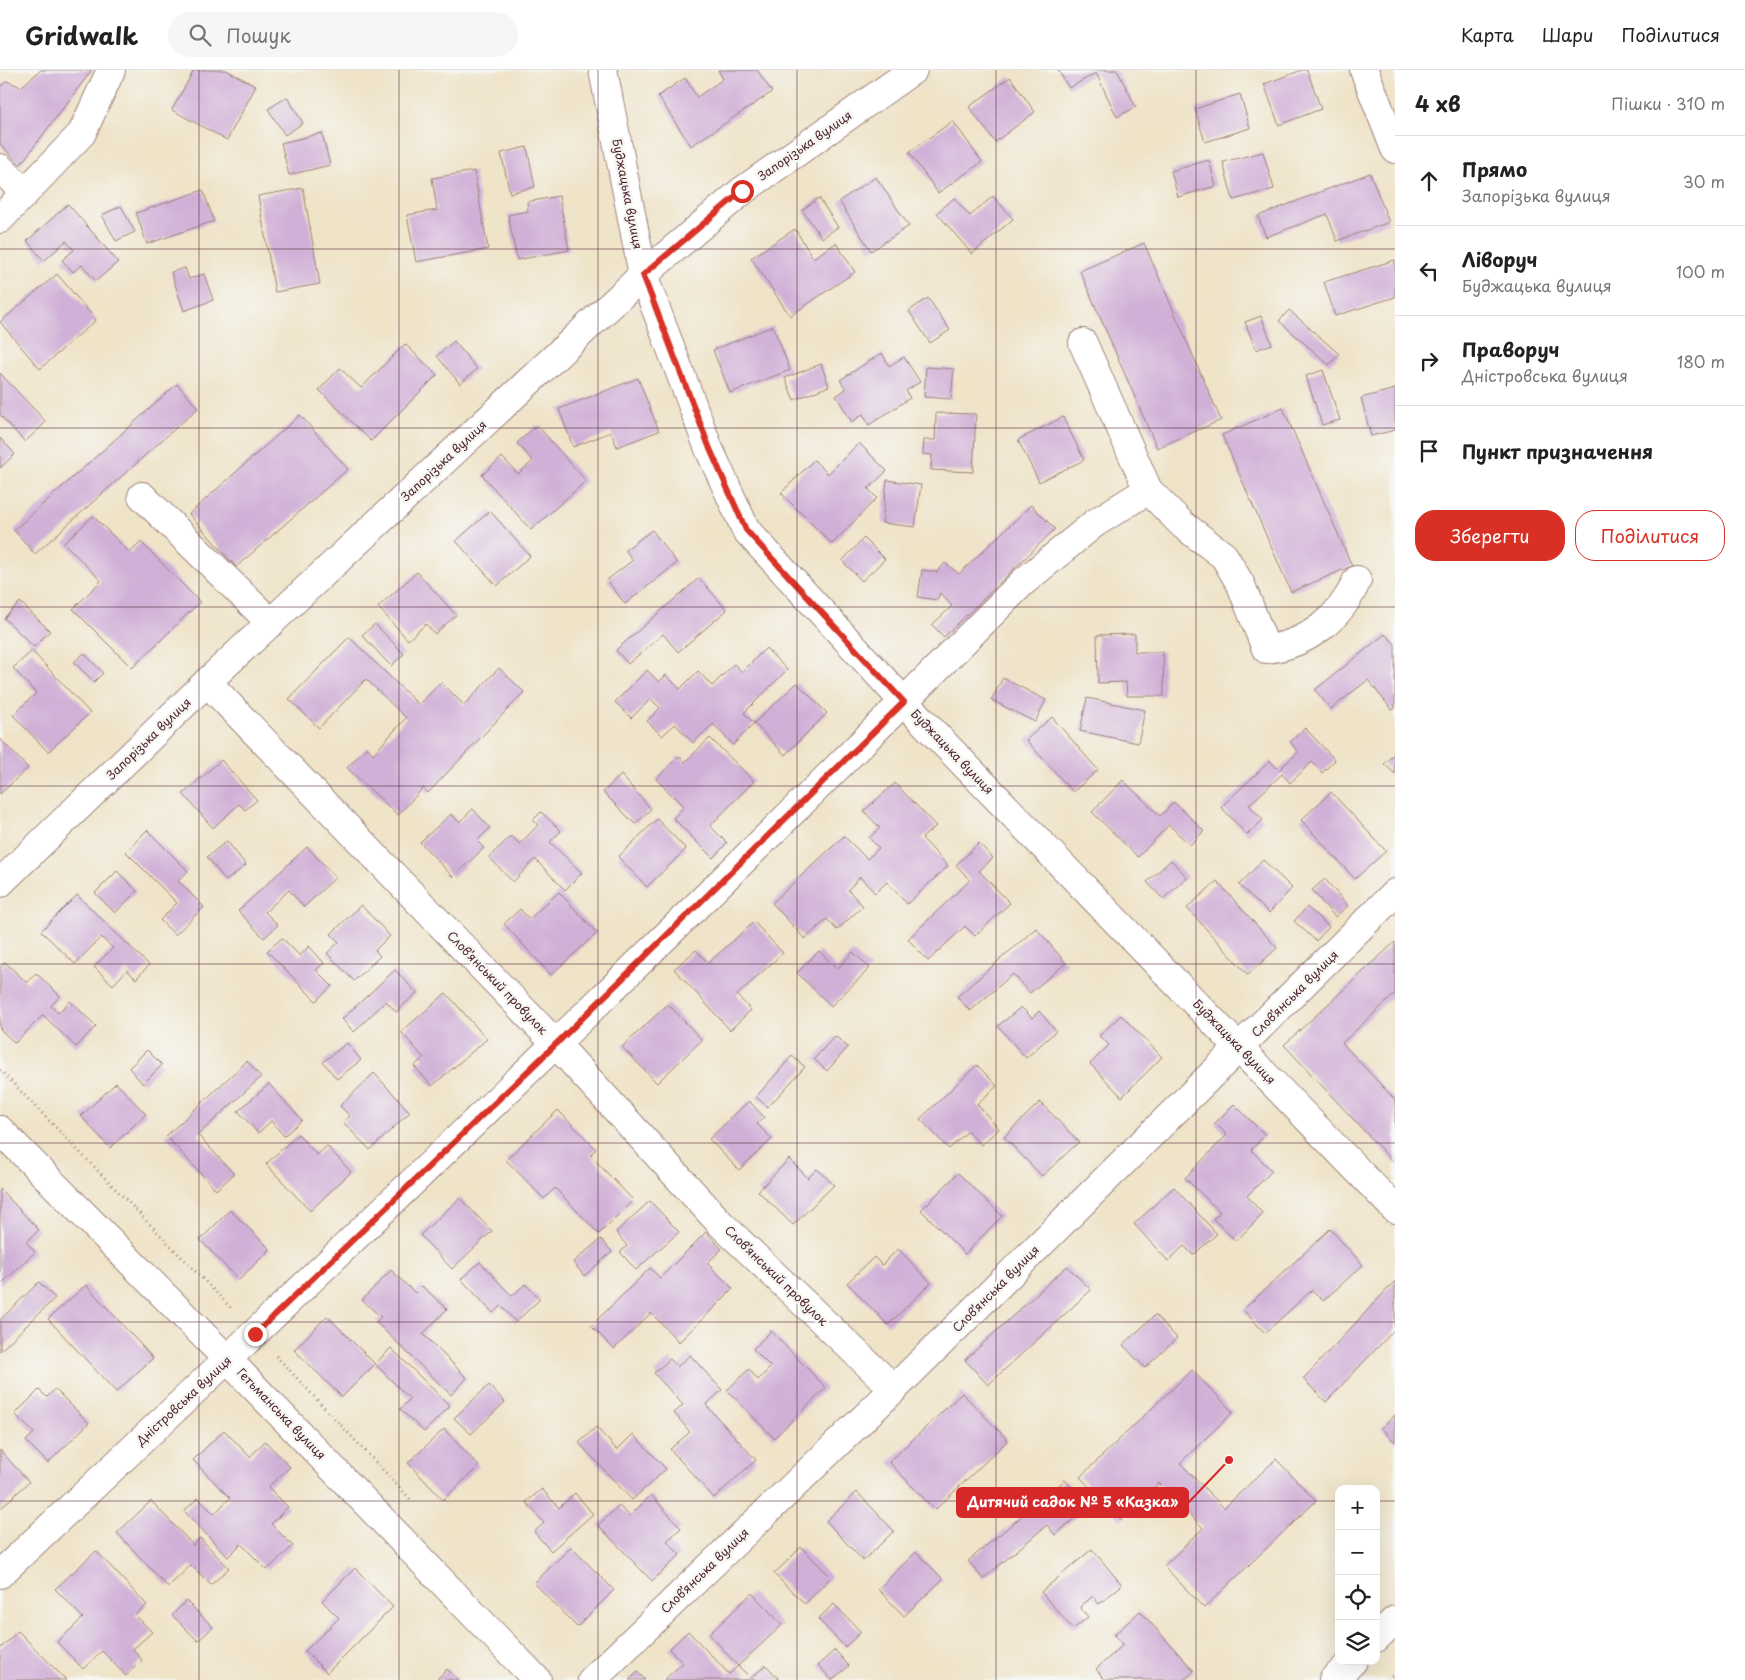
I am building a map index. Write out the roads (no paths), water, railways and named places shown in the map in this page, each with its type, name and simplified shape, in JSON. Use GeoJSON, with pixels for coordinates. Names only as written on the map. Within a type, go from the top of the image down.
{"type":"FeatureCollection","features":[{"type":"Feature","properties":{"kind":"street"},"geometry":{"type":"LineString","coordinates":[[0,219],[82,133],[111,70]]}},
{"type":"Feature","properties":{"kind":"street","name":"Буджацька вулиця"},"geometry":{"type":"LineString","coordinates":[[603,70],[643,275],[710,449],[746,530],[904,702],[1395,1209]]}},
{"type":"Feature","properties":{"kind":"street","name":"Запорізька вулиця"},"geometry":{"type":"LineString","coordinates":[[0,883],[207,682],[643,275],[742,191],[913,70]]}},
{"type":"Feature","properties":{"kind":"street"},"geometry":{"type":"LineString","coordinates":[[1364,70],[1395,150]]}},
{"type":"Feature","properties":{"kind":"street"},"geometry":{"type":"LineString","coordinates":[[0,168],[25,193]]}},
{"type":"Feature","properties":{"kind":"street"},"geometry":{"type":"LineString","coordinates":[[1083,343],[1148,490],[1183,525],[1224,556],[1241,585],[1266,649],[1285,647],[1326,625],[1350,598],[1356,580]]}},
{"type":"Feature","properties":{"kind":"street","name":"Дністровська вулиця"},"geometry":{"type":"LineString","coordinates":[[0,1574],[228,1360],[556,1044],[904,702],[1022,583],[1095,523],[1148,490]]}},
{"type":"Feature","properties":{"kind":"street"},"geometry":{"type":"LineString","coordinates":[[142,496],[271,622]]}},
{"type":"Feature","properties":{"kind":"street","name":"Словʼянський провулок"},"geometry":{"type":"LineString","coordinates":[[207,682],[556,1044],[721,1224],[894,1389]]}},
{"type":"Feature","properties":{"kind":"street","name":"Словʼянська вулиця"},"geometry":{"type":"LineString","coordinates":[[592,1680],[894,1389],[1395,893]]}},
{"type":"Feature","properties":{"kind":"street","name":"Гетьманська вулиця"},"geometry":{"type":"LineString","coordinates":[[0,1130],[228,1360],[537,1680]]}},
{"type":"Feature","properties":{"kind":"street"},"geometry":{"type":"LineString","coordinates":[[1380,1634],[1395,1620]]}},
{"type":"Feature","properties":{"kind":"street"},"geometry":{"type":"LineString","coordinates":[[1333,1680],[1348,1665]]}},
{"type":"Feature","properties":{"kind":"place","name":"Дитячий садок № 5 «Казка»"},"geometry":{"type":"Point","coordinates":[1229,1460]}}]}
